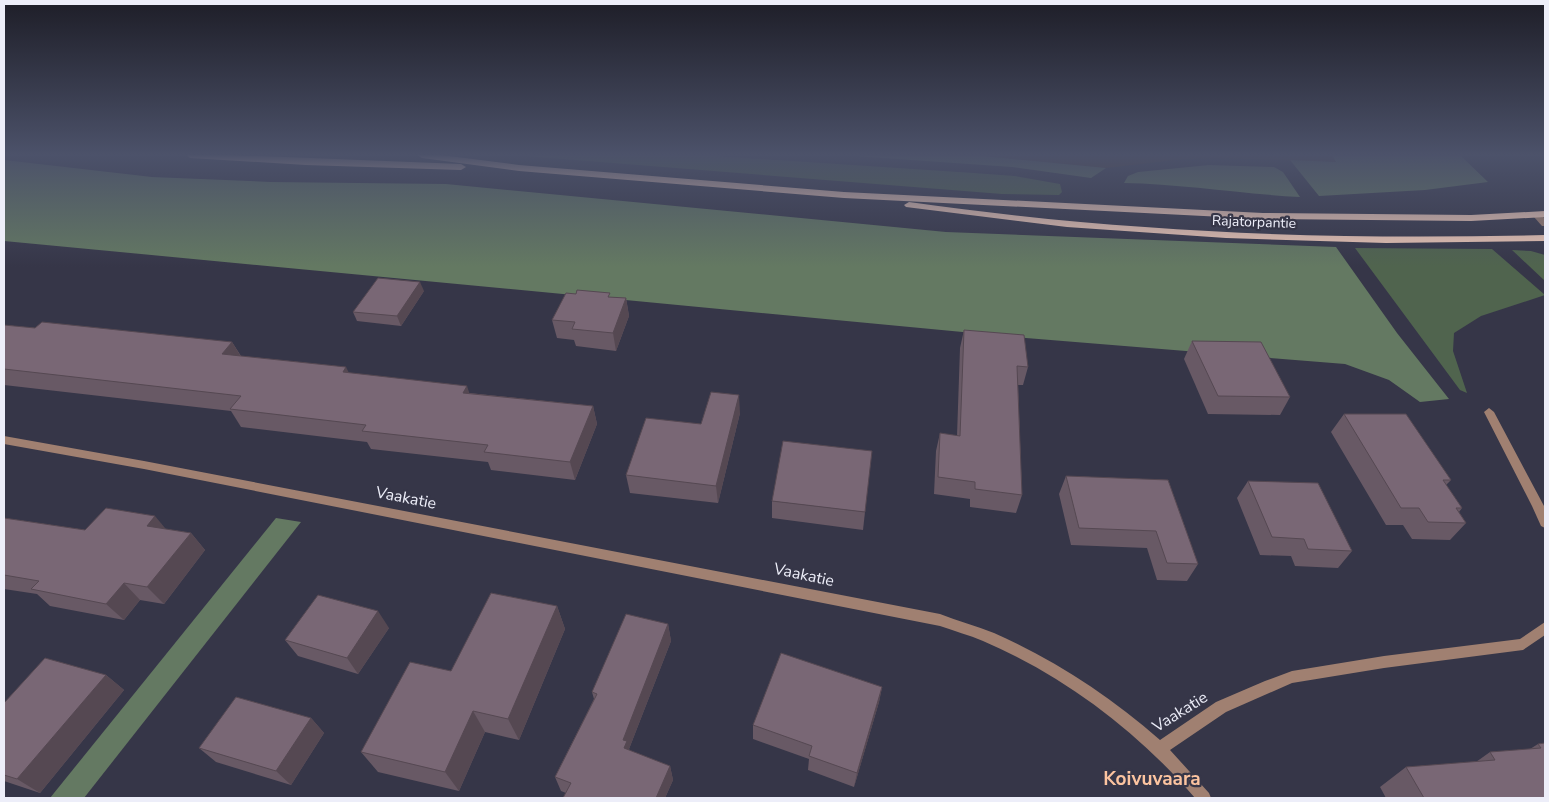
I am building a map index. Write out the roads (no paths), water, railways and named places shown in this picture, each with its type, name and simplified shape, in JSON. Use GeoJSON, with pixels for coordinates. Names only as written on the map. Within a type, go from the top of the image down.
{"type":"FeatureCollection","features":[{"type":"Feature","properties":{"kind":"main road","name":"Rajatorpantie"},"geometry":{"type":"LineString","coordinates":[[813,192],[1263,216],[1472,218],[1541,215]]}},
{"type":"Feature","properties":{"kind":"main road","name":"Rajatorpantie"},"geometry":{"type":"LineString","coordinates":[[844,195],[975,215],[1170,232],[1273,237],[1494,240],[1545,238]]}},
{"type":"Feature","properties":{"kind":"street"},"geometry":{"type":"LineString","coordinates":[[1541,215],[1545,224]]}},
{"type":"Feature","properties":{"kind":"street"},"geometry":{"type":"LineString","coordinates":[[1489,412],[1545,523]]}},
{"type":"Feature","properties":{"kind":"street","name":"Vaakatie"},"geometry":{"type":"LineString","coordinates":[[4,440],[144,465],[940,620],[996,640],[1043,663],[1097,697],[1159,748],[1221,707],[1270,684],[1292,677],[1384,662],[1523,644],[1545,628]]}},
{"type":"Feature","properties":{"kind":"street"},"geometry":{"type":"LineString","coordinates":[[1159,748],[1204,798]]}},
{"type":"Feature","properties":{"kind":"district","name":"Koivuvaara"},"geometry":{"type":"Point","coordinates":[1152,779]}}]}
